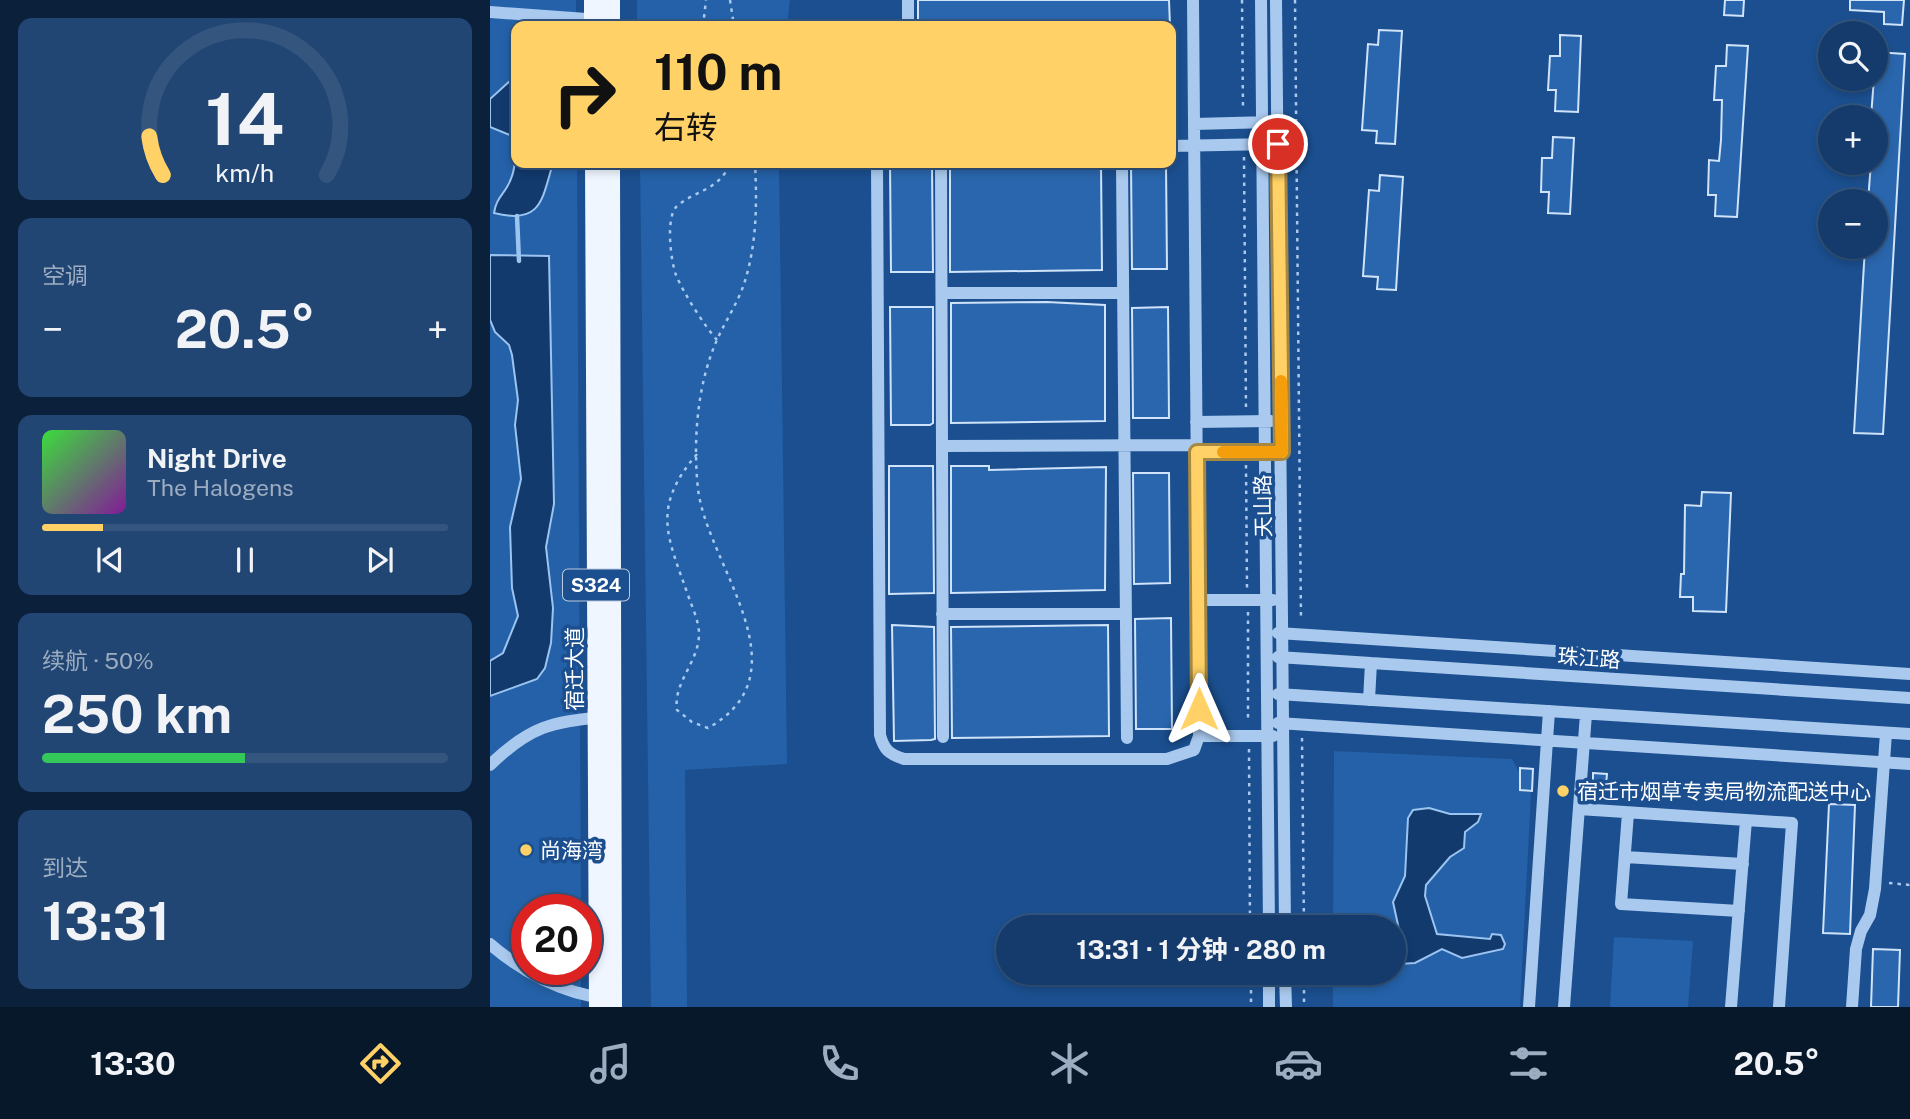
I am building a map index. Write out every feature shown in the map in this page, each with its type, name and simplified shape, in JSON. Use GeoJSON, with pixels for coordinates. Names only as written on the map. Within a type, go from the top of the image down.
{"type":"FeatureCollection","features":[{"type":"Feature","properties":{"kind":"main road"},"geometry":{"type":"LineString","coordinates":[[593,0],[601,21]]}},
{"type":"Feature","properties":{"kind":"main road"},"geometry":{"type":"LineString","coordinates":[[603,21],[611,0]]}},
{"type":"Feature","properties":{"kind":"main road","name":"宿迁大道"},"geometry":{"type":"LineString","coordinates":[[594,168],[605,717]]}},
{"type":"Feature","properties":{"kind":"main road","name":"宿迁大道"},"geometry":{"type":"LineString","coordinates":[[606,1003],[605,717],[611,168]]}},
{"type":"Feature","properties":{"kind":"street"},"geometry":{"type":"LineString","coordinates":[[908,0],[908,21]]}},
{"type":"Feature","properties":{"kind":"street"},"geometry":{"type":"LineString","coordinates":[[877,168],[880,735],[883,748],[904,759],[1167,759],[1195,750],[1199,736],[1193,0]]}},
{"type":"Feature","properties":{"kind":"street","name":"天山路"},"geometry":{"type":"LineString","coordinates":[[1261,0],[1269,915]]}},
{"type":"Feature","properties":{"kind":"street","name":"天山路"},"geometry":{"type":"LineString","coordinates":[[1276,0],[1285,915]]}},
{"type":"Feature","properties":{"kind":"street"},"geometry":{"type":"LineString","coordinates":[[490,12],[582,21]]}},
{"type":"Feature","properties":{"kind":"street"},"geometry":{"type":"LineString","coordinates":[[1194,124],[1278,121]]}},
{"type":"Feature","properties":{"kind":"street"},"geometry":{"type":"LineString","coordinates":[[1176,146],[1278,144]]}},
{"type":"Feature","properties":{"kind":"street"},"geometry":{"type":"LineString","coordinates":[[941,168],[943,737]]}},
{"type":"Feature","properties":{"kind":"street"},"geometry":{"type":"LineString","coordinates":[[1122,168],[1127,738]]}},
{"type":"Feature","properties":{"kind":"street"},"geometry":{"type":"LineString","coordinates":[[942,293],[1123,293]]}},
{"type":"Feature","properties":{"kind":"street"},"geometry":{"type":"LineString","coordinates":[[1196,422],[1282,420]]}},
{"type":"Feature","properties":{"kind":"street"},"geometry":{"type":"LineString","coordinates":[[942,446],[1125,445],[1282,452]]}},
{"type":"Feature","properties":{"kind":"street"},"geometry":{"type":"LineString","coordinates":[[1198,600],[1283,600]]}},
{"type":"Feature","properties":{"kind":"street"},"geometry":{"type":"LineString","coordinates":[[943,614],[1126,614]]}},
{"type":"Feature","properties":{"kind":"street"},"geometry":{"type":"LineString","coordinates":[[1266,632],[1910,674]]}},
{"type":"Feature","properties":{"kind":"street","name":"珠江路"},"geometry":{"type":"LineString","coordinates":[[1266,656],[1910,698]]}},
{"type":"Feature","properties":{"kind":"street"},"geometry":{"type":"LineString","coordinates":[[1369,700],[1371,663]]}},
{"type":"Feature","properties":{"kind":"street"},"geometry":{"type":"LineString","coordinates":[[1267,694],[1910,734]]}},
{"type":"Feature","properties":{"kind":"street"},"geometry":{"type":"LineString","coordinates":[[1529,1007],[1549,712]]}},
{"type":"Feature","properties":{"kind":"street"},"geometry":{"type":"LineString","coordinates":[[1564,1007],[1586,714]]}},
{"type":"Feature","properties":{"kind":"street"},"geometry":{"type":"LineString","coordinates":[[490,765],[532,730],[571,720],[605,717]]}},
{"type":"Feature","properties":{"kind":"street"},"geometry":{"type":"LineString","coordinates":[[1267,723],[1284,730]]}},
{"type":"Feature","properties":{"kind":"street"},"geometry":{"type":"LineString","coordinates":[[1199,736],[1267,736],[1302,724],[1910,764]]}},
{"type":"Feature","properties":{"kind":"street"},"geometry":{"type":"LineString","coordinates":[[1852,1007],[1856,949],[1860,931],[1870,915],[1876,883],[1886,733]]}},
{"type":"Feature","properties":{"kind":"street"},"geometry":{"type":"LineString","coordinates":[[1579,809],[1792,823],[1779,1007]]}},
{"type":"Feature","properties":{"kind":"street"},"geometry":{"type":"LineString","coordinates":[[1628,813],[1621,904],[1739,911]]}},
{"type":"Feature","properties":{"kind":"street"},"geometry":{"type":"LineString","coordinates":[[1731,1007],[1746,820]]}},
{"type":"Feature","properties":{"kind":"street"},"geometry":{"type":"LineString","coordinates":[[1625,857],[1743,864]]}},
{"type":"Feature","properties":{"kind":"street"},"geometry":{"type":"LineString","coordinates":[[490,944],[513,965],[606,1003]]}},
{"type":"Feature","properties":{"kind":"street"},"geometry":{"type":"LineString","coordinates":[[1269,985],[1269,1007]]}},
{"type":"Feature","properties":{"kind":"street"},"geometry":{"type":"LineString","coordinates":[[1286,985],[1286,1007]]}},
{"type":"Feature","properties":{"kind":"path"},"geometry":{"type":"LineString","coordinates":[[704,21],[706,0]]}},
{"type":"Feature","properties":{"kind":"path"},"geometry":{"type":"LineString","coordinates":[[730,0],[733,21]]}},
{"type":"Feature","properties":{"kind":"path"},"geometry":{"type":"LineString","coordinates":[[1294,0],[1301,635]]}},
{"type":"Feature","properties":{"kind":"path"},"geometry":{"type":"LineString","coordinates":[[717,340],[705,326],[676,276],[670,233],[671,215],[677,206],[707,190],[722,178],[728,168]]}},
{"type":"Feature","properties":{"kind":"path"},"geometry":{"type":"LineString","coordinates":[[696,454],[682,472],[665,515],[670,542],[699,634],[694,654],[675,695],[677,710],[692,722],[708,728],[725,719],[742,694],[754,669],[754,654],[729,572],[715,548],[706,522],[698,490],[696,454],[703,389],[717,340],[744,287],[752,250],[757,208],[755,168]]}},
{"type":"Feature","properties":{"kind":"path"},"geometry":{"type":"LineString","coordinates":[[1302,724],[1304,915]]}},
{"type":"Feature","properties":{"kind":"path"},"geometry":{"type":"LineString","coordinates":[[1876,883],[1910,885]]}},
{"type":"Feature","properties":{"kind":"path"},"geometry":{"type":"LineString","coordinates":[[1251,985],[1251,1007]]}},
{"type":"Feature","properties":{"kind":"path"},"geometry":{"type":"LineString","coordinates":[[1304,985],[1304,1007]]}},
{"type":"Feature","properties":{"kind":"shaded area"},"geometry":{"type":"Polygon","coordinates":[[[490,0],[576,0],[576,21],[511,21],[511,168],[577,168],[581,894],[511,894],[511,985],[581,985],[581,1007],[490,1007],[490,0]]]}},
{"type":"Feature","properties":{"kind":"shaded area"},"geometry":{"type":"Polygon","coordinates":[[[637,0],[790,0],[788,21],[637,21],[637,0]]]}},
{"type":"Feature","properties":{"kind":"shaded area"},"geometry":{"type":"Polygon","coordinates":[[[511,80],[511,136],[490,127],[490,99],[511,80]]]}},
{"type":"Feature","properties":{"kind":"shaded area"},"geometry":{"type":"Polygon","coordinates":[[[514,168],[552,168],[542,198],[530,212],[510,216],[494,213],[497,202],[514,168]]]}},
{"type":"Feature","properties":{"kind":"shaded area"},"geometry":{"type":"Polygon","coordinates":[[[640,168],[779,168],[787,764],[685,770],[687,1007],[651,1007],[640,168]]]}},
{"type":"Feature","properties":{"kind":"shaded area"},"geometry":{"type":"Polygon","coordinates":[[[490,255],[549,256],[554,504],[546,547],[553,608],[551,643],[545,668],[537,679],[490,696],[490,661],[503,653],[518,616],[512,588],[510,527],[521,479],[515,425],[518,400],[512,355],[509,345],[495,332],[490,320],[490,255]]]}},
{"type":"Feature","properties":{"kind":"shaded area"},"geometry":{"type":"Polygon","coordinates":[[[1334,751],[1512,759],[1531,794],[1520,1007],[1333,1007],[1333,985],[1406,985],[1406,915],[1333,915],[1334,751]]]}},
{"type":"Feature","properties":{"kind":"shaded area"},"geometry":{"type":"Polygon","coordinates":[[[1429,808],[1450,814],[1481,814],[1478,822],[1465,832],[1464,848],[1450,857],[1426,885],[1425,896],[1437,934],[1490,939],[1492,934],[1501,935],[1505,944],[1503,949],[1462,958],[1442,949],[1415,963],[1406,964],[1406,915],[1396,915],[1393,902],[1405,876],[1408,818],[1413,810],[1429,808]]]}},
{"type":"Feature","properties":{"kind":"shaded area"},"geometry":{"type":"Polygon","coordinates":[[[1614,937],[1693,941],[1688,1007],[1610,1007],[1614,937]]]}},
{"type":"Feature","properties":{"kind":"building"},"geometry":{"type":"Polygon","coordinates":[[[918,0],[1169,0],[1170,21],[918,21],[918,0]]]}},
{"type":"Feature","properties":{"kind":"building"},"geometry":{"type":"Polygon","coordinates":[[[1725,0],[1744,0],[1743,16],[1724,15],[1725,0]]]}},
{"type":"Feature","properties":{"kind":"building"},"geometry":{"type":"Polygon","coordinates":[[[1850,0],[1904,0],[1902,25],[1888,24],[1888,21],[1884,21],[1884,12],[1850,10],[1850,0]]]}},
{"type":"Feature","properties":{"kind":"building"},"geometry":{"type":"Polygon","coordinates":[[[1379,30],[1402,31],[1395,144],[1376,143],[1377,131],[1362,130],[1368,44],[1378,45],[1379,30]]]}},
{"type":"Feature","properties":{"kind":"building"},"geometry":{"type":"Polygon","coordinates":[[[1560,35],[1581,36],[1578,112],[1555,111],[1556,90],[1548,90],[1550,56],[1560,56],[1560,35]]]}},
{"type":"Feature","properties":{"kind":"building"},"geometry":{"type":"Polygon","coordinates":[[[1727,45],[1748,46],[1737,217],[1715,216],[1716,195],[1708,195],[1709,160],[1719,161],[1721,140],[1722,100],[1714,100],[1716,66],[1726,66],[1727,45]]]}},
{"type":"Feature","properties":{"kind":"building"},"geometry":{"type":"Polygon","coordinates":[[[1888,53],[1905,54],[1883,434],[1854,433],[1864,259],[1888,259],[1888,189],[1869,189],[1870,175],[1888,175],[1888,105],[1872,105],[1873,91],[1888,91],[1888,53]]]}},
{"type":"Feature","properties":{"kind":"building"},"geometry":{"type":"Polygon","coordinates":[[[1553,137],[1574,138],[1570,214],[1548,213],[1549,192],[1541,192],[1542,158],[1552,158],[1553,137]]]}},
{"type":"Feature","properties":{"kind":"building"},"geometry":{"type":"Polygon","coordinates":[[[890,168],[932,168],[933,272],[891,272],[890,168]]]}},
{"type":"Feature","properties":{"kind":"building"},"geometry":{"type":"Polygon","coordinates":[[[950,168],[1101,168],[1102,270],[950,272],[950,168]]]}},
{"type":"Feature","properties":{"kind":"building"},"geometry":{"type":"Polygon","coordinates":[[[1131,168],[1166,168],[1167,269],[1132,269],[1131,168]]]}},
{"type":"Feature","properties":{"kind":"building"},"geometry":{"type":"Polygon","coordinates":[[[1380,175],[1403,177],[1396,290],[1377,289],[1378,277],[1363,276],[1369,190],[1379,191],[1380,175]]]}},
{"type":"Feature","properties":{"kind":"building"},"geometry":{"type":"Polygon","coordinates":[[[1047,302],[1105,305],[1105,421],[951,423],[951,303],[1047,302]]]}},
{"type":"Feature","properties":{"kind":"building"},"geometry":{"type":"Polygon","coordinates":[[[890,307],[933,307],[933,423],[930,425],[891,425],[890,307]]]}},
{"type":"Feature","properties":{"kind":"building"},"geometry":{"type":"Polygon","coordinates":[[[1168,307],[1169,418],[1133,418],[1132,308],[1168,307]]]}},
{"type":"Feature","properties":{"kind":"building"},"geometry":{"type":"Polygon","coordinates":[[[889,466],[933,466],[934,593],[889,594],[889,466]]]}},
{"type":"Feature","properties":{"kind":"building"},"geometry":{"type":"Polygon","coordinates":[[[951,466],[989,466],[989,470],[1106,467],[1105,590],[951,593],[951,466]]]}},
{"type":"Feature","properties":{"kind":"building"},"geometry":{"type":"Polygon","coordinates":[[[1133,473],[1169,473],[1170,583],[1134,584],[1133,473]]]}},
{"type":"Feature","properties":{"kind":"building"},"geometry":{"type":"Polygon","coordinates":[[[1702,492],[1731,493],[1726,612],[1693,611],[1693,597],[1680,597],[1681,574],[1684,574],[1685,505],[1701,506],[1702,492]]]}},
{"type":"Feature","properties":{"kind":"building"},"geometry":{"type":"Polygon","coordinates":[[[1171,618],[1172,729],[1136,729],[1135,619],[1171,618]]]}},
{"type":"Feature","properties":{"kind":"building"},"geometry":{"type":"Polygon","coordinates":[[[892,625],[934,627],[935,739],[894,741],[892,625]]]}},
{"type":"Feature","properties":{"kind":"building"},"geometry":{"type":"Polygon","coordinates":[[[1108,625],[1109,736],[952,738],[951,627],[1108,625]]]}},
{"type":"Feature","properties":{"kind":"building"},"geometry":{"type":"Polygon","coordinates":[[[1520,768],[1533,769],[1532,791],[1520,790],[1520,768]]]}},
{"type":"Feature","properties":{"kind":"building"},"geometry":{"type":"Polygon","coordinates":[[[1593,773],[1607,774],[1605,796],[1593,795],[1593,773]]]}},
{"type":"Feature","properties":{"kind":"building"},"geometry":{"type":"Polygon","coordinates":[[[1829,804],[1855,805],[1850,934],[1823,933],[1829,804]]]}},
{"type":"Feature","properties":{"kind":"building"},"geometry":{"type":"Polygon","coordinates":[[[1873,949],[1900,950],[1898,1007],[1871,1007],[1873,949]]]}},
{"type":"Feature","properties":{"kind":"waterway"},"geometry":{"type":"LineString","coordinates":[[517,216],[519,261]]}},
{"type":"Feature","properties":{"kind":"slow traffic"},"geometry":{"type":"LineString","coordinates":[[1223,452],[1282,452],[1281,381]]}},
{"type":"Feature","properties":{"kind":"place","name":"宿迁市烟草专卖局物流配送中心"},"geometry":{"type":"Point","coordinates":[1563,791]}},
{"type":"Feature","properties":{"kind":"place","name":"尚海湾"},"geometry":{"type":"Point","coordinates":[526,850]}},
{"type":"Feature","properties":{"kind":"route"},"geometry":{"type":"LineString","coordinates":[[1199,709],[1197,452],[1282,452],[1278,144]]}}]}
